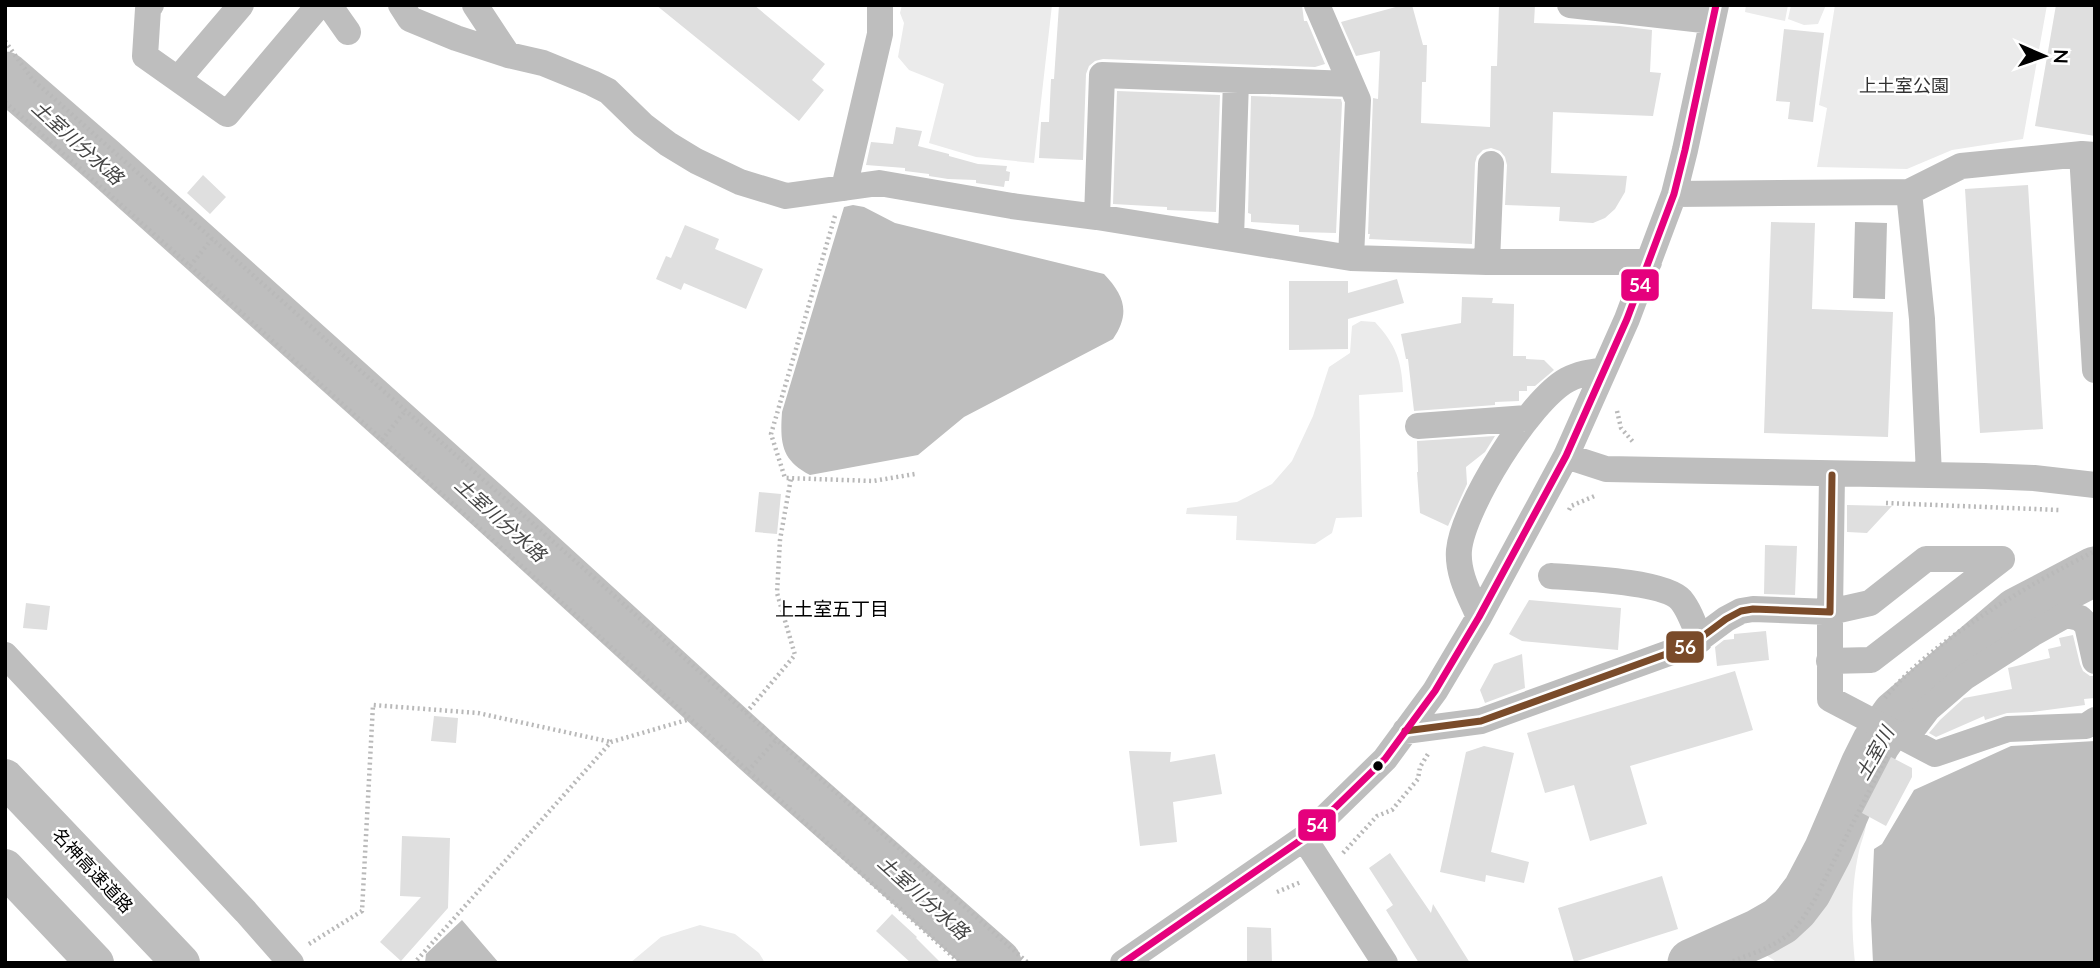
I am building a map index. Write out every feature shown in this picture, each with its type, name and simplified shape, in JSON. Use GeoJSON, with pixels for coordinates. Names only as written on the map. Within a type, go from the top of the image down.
{"type":"FeatureCollection","features":[{"type":"Feature","properties":{"kind":"highway","name":"名神高速道路"},"geometry":{"type":"LineString","coordinates":[[5,778],[181,963]]}},
{"type":"Feature","properties":{"kind":"highway"},"geometry":{"type":"LineString","coordinates":[[5,869],[95,963]]}},
{"type":"Feature","properties":{"kind":"street"},"geometry":{"type":"LineString","coordinates":[[151,5],[148,9],[145,56],[228,114],[319,5]]}},
{"type":"Feature","properties":{"kind":"street"},"geometry":{"type":"LineString","coordinates":[[178,79],[241,5]]}},
{"type":"Feature","properties":{"kind":"street"},"geometry":{"type":"LineString","coordinates":[[329,5],[348,32]]}},
{"type":"Feature","properties":{"kind":"street"},"geometry":{"type":"LineString","coordinates":[[401,5],[410,19],[456,38],[543,63],[592,83],[608,91],[630,114],[668,144],[710,169],[740,182],[786,196],[879,183],[1351,258],[1487,262],[1649,262]]}},
{"type":"Feature","properties":{"kind":"street"},"geometry":{"type":"LineString","coordinates":[[475,5],[508,55]]}},
{"type":"Feature","properties":{"kind":"street"},"geometry":{"type":"LineString","coordinates":[[844,188],[880,34],[880,5]]}},
{"type":"Feature","properties":{"kind":"street"},"geometry":{"type":"LineString","coordinates":[[1317,5],[1358,100],[1351,258]]}},
{"type":"Feature","properties":{"kind":"street"},"geometry":{"type":"LineString","coordinates":[[1123,963],[1304,838],[1385,759],[1435,691],[1479,617],[1566,456],[1588,409],[1627,319],[1674,194],[1714,13],[1570,5]]}},
{"type":"Feature","properties":{"kind":"street"},"geometry":{"type":"LineString","coordinates":[[1097,217],[1102,75],[1351,84]]}},
{"type":"Feature","properties":{"kind":"street"},"geometry":{"type":"LineString","coordinates":[[1231,238],[1236,80]]}},
{"type":"Feature","properties":{"kind":"street"},"geometry":{"type":"LineString","coordinates":[[1674,194],[1909,192],[1961,166],[2088,155],[2095,370]]}},
{"type":"Feature","properties":{"kind":"street"},"geometry":{"type":"LineString","coordinates":[[1487,262],[1491,164]]}},
{"type":"Feature","properties":{"kind":"street"},"geometry":{"type":"LineString","coordinates":[[1909,192],[1922,319],[1929,475]]}},
{"type":"Feature","properties":{"kind":"street"},"geometry":{"type":"LineString","coordinates":[[1479,617],[1459,565],[1465,524],[1506,446],[1528,418],[1559,385],[1567,380],[1604,370]]}},
{"type":"Feature","properties":{"kind":"street"},"geometry":{"type":"LineString","coordinates":[[1418,426],[1528,418]]}},
{"type":"Feature","properties":{"kind":"street"},"geometry":{"type":"LineString","coordinates":[[1566,456],[1606,469],[2034,478],[2095,485]]}},
{"type":"Feature","properties":{"kind":"street"},"geometry":{"type":"LineString","coordinates":[[1832,475],[1830,699],[1935,754],[2008,729],[2086,726],[2095,720]]}},
{"type":"Feature","properties":{"kind":"street"},"geometry":{"type":"LineString","coordinates":[[1405,731],[1481,721],[1691,645],[1741,611],[1753,609],[1830,612],[1870,603],[1926,559],[2002,559],[1871,660],[1829,661]]}},
{"type":"Feature","properties":{"kind":"street"},"geometry":{"type":"LineString","coordinates":[[1551,576],[1629,583],[1670,592],[1681,600],[1700,640]]}},
{"type":"Feature","properties":{"kind":"street"},"geometry":{"type":"LineString","coordinates":[[1902,736],[1965,677],[2066,615],[2080,618],[2087,625],[2095,661]]}},
{"type":"Feature","properties":{"kind":"street"},"geometry":{"type":"LineString","coordinates":[[5,655],[289,960]]}},
{"type":"Feature","properties":{"kind":"street"},"geometry":{"type":"LineString","coordinates":[[1304,838],[1385,963]]}},
{"type":"Feature","properties":{"kind":"path"},"geometry":{"type":"LineString","coordinates":[[5,41],[32,79],[210,241],[1028,963]]}},
{"type":"Feature","properties":{"kind":"path"},"geometry":{"type":"LineString","coordinates":[[5,102],[960,963]]}},
{"type":"Feature","properties":{"kind":"path"},"geometry":{"type":"LineString","coordinates":[[844,188],[771,434],[785,478],[873,481],[915,474]]}},
{"type":"Feature","properties":{"kind":"path"},"geometry":{"type":"LineString","coordinates":[[190,266],[210,241]]}},
{"type":"Feature","properties":{"kind":"path"},"geometry":{"type":"LineString","coordinates":[[1618,402],[1618,420],[1627,437],[1640,445]]}},
{"type":"Feature","properties":{"kind":"path"},"geometry":{"type":"LineString","coordinates":[[382,440],[405,411]]}},
{"type":"Feature","properties":{"kind":"path"},"geometry":{"type":"LineString","coordinates":[[1620,440],[1627,437]]}},
{"type":"Feature","properties":{"kind":"path"},"geometry":{"type":"LineString","coordinates":[[746,713],[795,655],[777,593],[780,540],[792,478]]}},
{"type":"Feature","properties":{"kind":"path"},"geometry":{"type":"LineString","coordinates":[[1571,506],[1594,495]]}},
{"type":"Feature","properties":{"kind":"path"},"geometry":{"type":"LineString","coordinates":[[1870,718],[1903,678],[1945,643],[2060,568],[2095,551]]}},
{"type":"Feature","properties":{"kind":"path"},"geometry":{"type":"LineString","coordinates":[[289,960],[362,911],[373,705],[478,713],[611,742],[691,719]]}},
{"type":"Feature","properties":{"kind":"path"},"geometry":{"type":"LineString","coordinates":[[1728,963],[1776,943],[1794,930],[1805,916],[1902,736]]}},
{"type":"Feature","properties":{"kind":"path"},"geometry":{"type":"LineString","coordinates":[[748,771],[776,740]]}},
{"type":"Feature","properties":{"kind":"path"},"geometry":{"type":"LineString","coordinates":[[417,960],[611,742]]}},
{"type":"Feature","properties":{"kind":"green space"},"geometry":{"type":"Polygon","coordinates":[[[902,5],[1052,5],[1034,163],[976,157],[929,143],[944,84],[909,70],[898,57],[904,23],[900,13],[902,5]]]}},
{"type":"Feature","properties":{"kind":"green space"},"geometry":{"type":"Polygon","coordinates":[[[1746,5],[1788,5],[1785,21],[1745,12],[1746,5]]]}},
{"type":"Feature","properties":{"kind":"green space"},"geometry":{"type":"Polygon","coordinates":[[[1791,5],[1826,5],[1818,24],[1804,25],[1788,19],[1791,5]]]}},
{"type":"Feature","properties":{"kind":"green space","name":"上土室公園"},"geometry":{"type":"Polygon","coordinates":[[[1835,5],[2047,5],[2023,139],[1952,150],[1907,169],[1817,167],[1827,108],[1819,105],[1835,5]]]}},
{"type":"Feature","properties":{"kind":"green space"},"geometry":{"type":"Polygon","coordinates":[[[1361,321],[1375,322],[1393,346],[1401,371],[1403,392],[1359,395],[1362,517],[1336,518],[1332,533],[1315,544],[1236,540],[1237,516],[1186,514],[1187,508],[1237,502],[1272,484],[1292,461],[1313,416],[1329,367],[1350,353],[1352,326],[1361,321]]]}},
{"type":"Feature","properties":{"kind":"green space"},"geometry":{"type":"Polygon","coordinates":[[[1859,821],[1866,825],[1856,865],[1853,893],[1855,963],[1778,963],[1766,955],[1800,929],[1812,914],[1833,879],[1859,821]]]}},
{"type":"Feature","properties":{"kind":"green space"},"geometry":{"type":"Polygon","coordinates":[[[700,925],[735,934],[759,953],[765,963],[630,963],[661,937],[700,925]]]}},
{"type":"Feature","properties":{"kind":"shaded area"},"geometry":{"type":"Polygon","coordinates":[[[844,207],[864,207],[895,223],[1104,274],[1116,289],[1123,305],[1119,330],[1113,339],[964,417],[918,455],[810,475],[793,463],[784,450],[781,433],[782,412],[844,207]]]}},
{"type":"Feature","properties":{"kind":"shaded area"},"geometry":{"type":"Polygon","coordinates":[[[1855,222],[1887,223],[1885,299],[1853,298],[1855,222]]]}},
{"type":"Feature","properties":{"kind":"shaded area"},"geometry":{"type":"Polygon","coordinates":[[[2095,741],[2095,963],[1873,963],[1871,920],[1874,849],[1882,844],[1914,790],[2011,746],[2095,741]]]}},
{"type":"Feature","properties":{"kind":"shaded area"},"geometry":{"type":"Polygon","coordinates":[[[462,920],[499,963],[425,963],[426,954],[462,920]]]}},
{"type":"Feature","properties":{"kind":"building"},"geometry":{"type":"Polygon","coordinates":[[[656,5],[754,5],[825,64],[812,80],[824,90],[799,121],[656,5]]]}},
{"type":"Feature","properties":{"kind":"building"},"geometry":{"type":"Polygon","coordinates":[[[1059,5],[1302,5],[1304,21],[1307,21],[1325,64],[1315,67],[1103,59],[1095,61],[1086,74],[1083,160],[1039,158],[1041,122],[1049,122],[1059,5]]]}},
{"type":"Feature","properties":{"kind":"building"},"geometry":{"type":"Polygon","coordinates":[[[1412,5],[1423,45],[1427,45],[1426,82],[1422,82],[1421,123],[1490,127],[1491,66],[1497,66],[1499,5],[1535,5],[1534,23],[1652,30],[1650,72],[1661,73],[1653,116],[1553,112],[1551,173],[1627,176],[1625,192],[1615,209],[1605,218],[1593,223],[1559,221],[1560,207],[1505,205],[1507,165],[1500,151],[1491,148],[1483,150],[1475,163],[1472,244],[1369,239],[1373,98],[1378,99],[1380,51],[1356,56],[1341,22],[1412,5]]]}},
{"type":"Feature","properties":{"kind":"building"},"geometry":{"type":"Polygon","coordinates":[[[2056,5],[2095,5],[2095,136],[2035,126],[2056,5]]]}},
{"type":"Feature","properties":{"kind":"building"},"geometry":{"type":"Polygon","coordinates":[[[1784,29],[1824,33],[1813,122],[1788,119],[1790,102],[1776,101],[1784,29]]]}},
{"type":"Feature","properties":{"kind":"building"},"geometry":{"type":"Polygon","coordinates":[[[1117,91],[1220,95],[1216,212],[1113,204],[1117,91]]]}},
{"type":"Feature","properties":{"kind":"building"},"geometry":{"type":"Polygon","coordinates":[[[1251,96],[1341,99],[1336,233],[1299,232],[1299,225],[1251,222],[1251,214],[1248,213],[1251,96]]]}},
{"type":"Feature","properties":{"kind":"building"},"geometry":{"type":"Polygon","coordinates":[[[896,127],[922,131],[918,146],[978,164],[1007,166],[1006,171],[1010,172],[1009,181],[1005,181],[1004,187],[976,183],[976,180],[929,176],[905,171],[905,168],[866,165],[871,142],[893,144],[896,127]]]}},
{"type":"Feature","properties":{"kind":"building"},"geometry":{"type":"Polygon","coordinates":[[[203,175],[226,197],[210,214],[187,193],[203,175]]]}},
{"type":"Feature","properties":{"kind":"building"},"geometry":{"type":"Polygon","coordinates":[[[2028,185],[2043,429],[1980,433],[1965,189],[2028,185]]]}},
{"type":"Feature","properties":{"kind":"building"},"geometry":{"type":"Polygon","coordinates":[[[1771,222],[1815,223],[1812,309],[1893,312],[1888,437],[1764,433],[1771,222]]]}},
{"type":"Feature","properties":{"kind":"building"},"geometry":{"type":"Polygon","coordinates":[[[685,225],[719,239],[715,249],[763,269],[746,309],[684,283],[681,290],[656,279],[666,256],[671,258],[685,225]]]}},
{"type":"Feature","properties":{"kind":"building"},"geometry":{"type":"Polygon","coordinates":[[[1397,279],[1404,303],[1348,319],[1348,349],[1289,350],[1289,281],[1348,281],[1348,293],[1397,279]]]}},
{"type":"Feature","properties":{"kind":"building"},"geometry":{"type":"Polygon","coordinates":[[[1462,297],[1493,298],[1492,303],[1514,304],[1513,356],[1544,360],[1554,370],[1535,386],[1527,386],[1527,391],[1519,391],[1519,401],[1414,411],[1408,359],[1401,334],[1461,323],[1462,297]]]}},
{"type":"Feature","properties":{"kind":"building"},"geometry":{"type":"Polygon","coordinates":[[[1495,436],[1485,452],[1466,467],[1467,484],[1448,526],[1420,513],[1417,441],[1495,436]]]}},
{"type":"Feature","properties":{"kind":"building"},"geometry":{"type":"Polygon","coordinates":[[[759,492],[781,494],[777,534],[755,532],[759,492]]]}},
{"type":"Feature","properties":{"kind":"building"},"geometry":{"type":"Polygon","coordinates":[[[1847,505],[1892,506],[1867,533],[1847,532],[1847,505]]]}},
{"type":"Feature","properties":{"kind":"building"},"geometry":{"type":"Polygon","coordinates":[[[1765,545],[1797,546],[1795,595],[1764,594],[1765,545]]]}},
{"type":"Feature","properties":{"kind":"building"},"geometry":{"type":"Polygon","coordinates":[[[1529,600],[1621,608],[1618,650],[1522,641],[1509,634],[1529,600]]]}},
{"type":"Feature","properties":{"kind":"building"},"geometry":{"type":"Polygon","coordinates":[[[26,603],[50,606],[47,630],[23,628],[26,603]]]}},
{"type":"Feature","properties":{"kind":"building"},"geometry":{"type":"Polygon","coordinates":[[[1766,631],[1769,660],[1717,666],[1715,647],[1724,640],[1734,639],[1734,634],[1766,631]]]}},
{"type":"Feature","properties":{"kind":"building"},"geometry":{"type":"Polygon","coordinates":[[[2073,635],[2083,671],[2095,676],[2095,698],[2084,699],[2085,705],[2007,713],[1985,720],[1984,716],[1936,737],[1929,733],[1964,698],[2012,689],[2008,668],[2050,658],[2048,649],[2061,646],[2059,638],[2073,635]]]}},
{"type":"Feature","properties":{"kind":"building"},"geometry":{"type":"Polygon","coordinates":[[[1522,654],[1525,688],[1485,703],[1480,690],[1494,664],[1522,654]]]}},
{"type":"Feature","properties":{"kind":"building"},"geometry":{"type":"Polygon","coordinates":[[[1735,671],[1753,730],[1630,766],[1647,824],[1590,841],[1574,785],[1545,793],[1527,733],[1735,671]]]}},
{"type":"Feature","properties":{"kind":"building"},"geometry":{"type":"Polygon","coordinates":[[[434,716],[458,718],[456,743],[431,741],[434,716]]]}},
{"type":"Feature","properties":{"kind":"building"},"geometry":{"type":"Polygon","coordinates":[[[1484,746],[1514,753],[1491,852],[1529,862],[1524,883],[1486,875],[1485,882],[1440,872],[1466,752],[1484,746]]]}},
{"type":"Feature","properties":{"kind":"building"},"geometry":{"type":"Polygon","coordinates":[[[1129,751],[1171,752],[1170,762],[1215,754],[1222,794],[1173,802],[1177,842],[1140,846],[1129,751]]]}},
{"type":"Feature","properties":{"kind":"building"},"geometry":{"type":"Polygon","coordinates":[[[1891,757],[1912,768],[1912,777],[1886,826],[1862,813],[1891,757]]]}},
{"type":"Feature","properties":{"kind":"building"},"geometry":{"type":"Polygon","coordinates":[[[402,836],[450,838],[448,908],[401,961],[380,942],[421,897],[400,896],[402,836]]]}},
{"type":"Feature","properties":{"kind":"building"},"geometry":{"type":"Polygon","coordinates":[[[1390,853],[1431,913],[1433,904],[1470,963],[1419,963],[1386,910],[1393,905],[1369,868],[1390,853]]]}},
{"type":"Feature","properties":{"kind":"building"},"geometry":{"type":"Polygon","coordinates":[[[1662,876],[1678,929],[1574,962],[1558,908],[1662,876]]]}},
{"type":"Feature","properties":{"kind":"building"},"geometry":{"type":"Polygon","coordinates":[[[892,914],[941,963],[911,963],[876,931],[892,914]]]}},
{"type":"Feature","properties":{"kind":"building"},"geometry":{"type":"Polygon","coordinates":[[[1247,927],[1271,928],[1272,963],[1247,963],[1247,927]]]}},
{"type":"Feature","properties":{"kind":"waterway","name":"土室川分水路"},"geometry":{"type":"LineString","coordinates":[[5,76],[489,507],[762,756],[997,963]]}},
{"type":"Feature","properties":{"kind":"waterway","name":"土室川"},"geometry":{"type":"LineString","coordinates":[[1692,963],[1759,933],[1780,921],[1794,908],[1807,891],[1828,851],[1876,743],[1896,715],[2017,612],[2095,571]]}},
{"type":"Feature","properties":{"kind":"transit line","name":"54"},"geometry":{"type":"LineString","coordinates":[[1123,963],[1304,838],[1385,759],[1435,691],[1479,617],[1566,456],[1627,319],[1674,194],[1716,5]]}},
{"type":"Feature","properties":{"kind":"transit line","name":"56"},"geometry":{"type":"LineString","coordinates":[[1405,731],[1481,721],[1691,645],[1741,611],[1753,609],[1830,612],[1832,475]]}},
{"type":"Feature","properties":{"kind":"district","name":"上土室五丁目"},"geometry":{"type":"Point","coordinates":[832,608]}}]}
